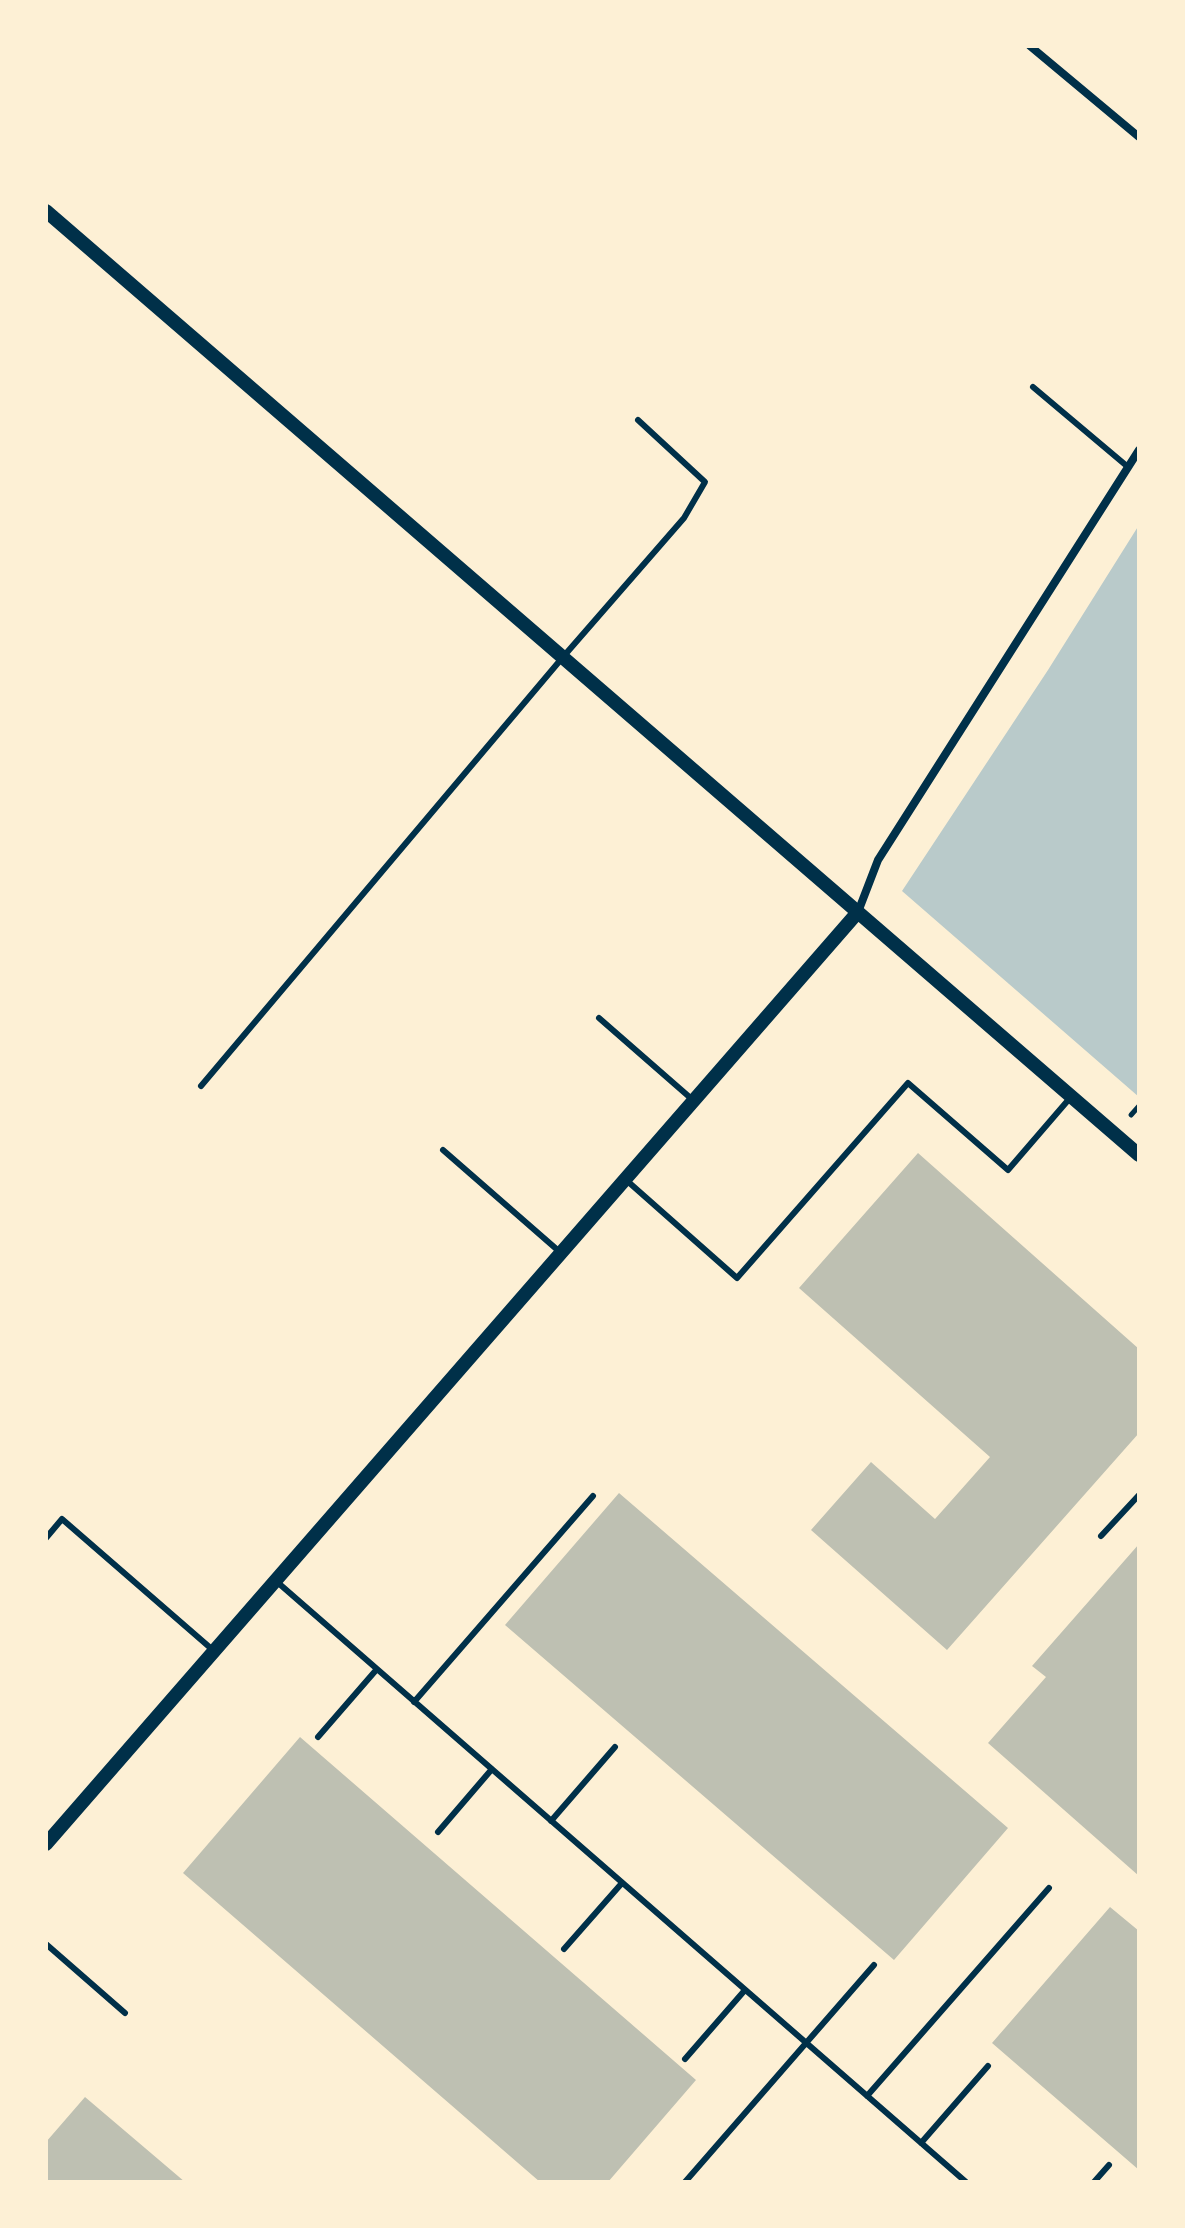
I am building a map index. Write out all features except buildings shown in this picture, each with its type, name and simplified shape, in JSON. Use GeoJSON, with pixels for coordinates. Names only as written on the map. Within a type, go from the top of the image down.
{"type":"FeatureCollection","features":[{"type":"Feature","properties":{"kind":"street"},"geometry":{"type":"LineString","coordinates":[[1030,46],[1139,137]]}},
{"type":"Feature","properties":{"kind":"street"},"geometry":{"type":"LineString","coordinates":[[46,211],[1139,1155]]}},
{"type":"Feature","properties":{"kind":"street"},"geometry":{"type":"LineString","coordinates":[[46,1844],[858,912],[878,860],[1139,450]]}},
{"type":"Feature","properties":{"kind":"lane"},"geometry":{"type":"LineString","coordinates":[[1033,387],[1128,467]]}},
{"type":"Feature","properties":{"kind":"lane"},"geometry":{"type":"LineString","coordinates":[[201,1086],[684,518],[705,482],[638,420]]}},
{"type":"Feature","properties":{"kind":"lane"},"geometry":{"type":"LineString","coordinates":[[599,1018],[694,1101]]}},
{"type":"Feature","properties":{"kind":"lane"},"geometry":{"type":"LineString","coordinates":[[625,1179],[737,1278],[908,1083],[1008,1170],[1072,1096]]}},
{"type":"Feature","properties":{"kind":"lane"},"geometry":{"type":"LineString","coordinates":[[443,1150],[561,1253]]}},
{"type":"Feature","properties":{"kind":"lane"},"geometry":{"type":"LineString","coordinates":[[1101,1536],[1139,1495]]}},
{"type":"Feature","properties":{"kind":"lane"},"geometry":{"type":"LineString","coordinates":[[414,1702],[593,1496]]}},
{"type":"Feature","properties":{"kind":"lane"},"geometry":{"type":"LineString","coordinates":[[46,1538],[62,1519],[214,1651]]}},
{"type":"Feature","properties":{"kind":"lane"},"geometry":{"type":"LineString","coordinates":[[276,1581],[966,2182]]}},
{"type":"Feature","properties":{"kind":"lane"},"geometry":{"type":"LineString","coordinates":[[318,1737],[377,1669]]}},
{"type":"Feature","properties":{"kind":"lane"},"geometry":{"type":"LineString","coordinates":[[551,1821],[615,1747]]}},
{"type":"Feature","properties":{"kind":"lane"},"geometry":{"type":"LineString","coordinates":[[438,1832],[492,1769]]}},
{"type":"Feature","properties":{"kind":"lane"},"geometry":{"type":"LineString","coordinates":[[564,1949],[622,1883]]}},
{"type":"Feature","properties":{"kind":"lane"},"geometry":{"type":"LineString","coordinates":[[867,2096],[1049,1888]]}},
{"type":"Feature","properties":{"kind":"lane"},"geometry":{"type":"LineString","coordinates":[[46,1944],[125,2013]]}},
{"type":"Feature","properties":{"kind":"lane"},"geometry":{"type":"LineString","coordinates":[[685,2182],[874,1965]]}},
{"type":"Feature","properties":{"kind":"lane"},"geometry":{"type":"LineString","coordinates":[[685,2059],[745,1990]]}},
{"type":"Feature","properties":{"kind":"lane"},"geometry":{"type":"LineString","coordinates":[[921,2143],[988,2066]]}},
{"type":"Feature","properties":{"kind":"lane"},"geometry":{"type":"LineString","coordinates":[[1094,2182],[1109,2165]]}},
{"type":"Feature","properties":{"kind":"shaded area"},"geometry":{"type":"Polygon","coordinates":[[[1139,525],[1139,1097],[902,891],[1048,670],[1139,525]]]}}]}
